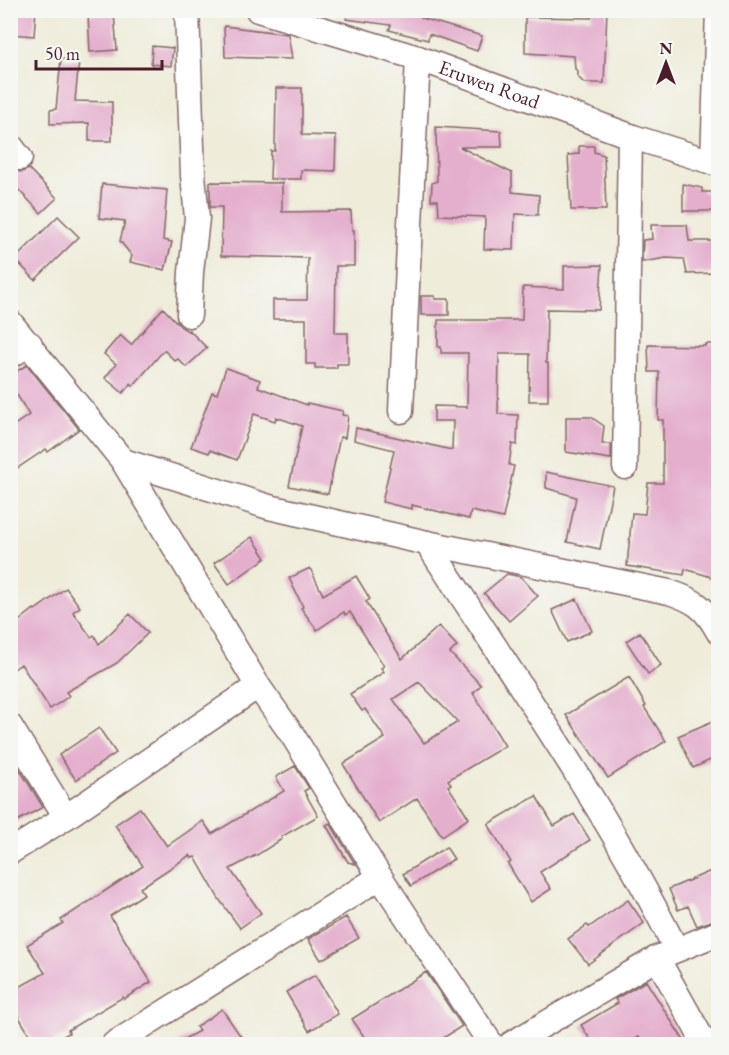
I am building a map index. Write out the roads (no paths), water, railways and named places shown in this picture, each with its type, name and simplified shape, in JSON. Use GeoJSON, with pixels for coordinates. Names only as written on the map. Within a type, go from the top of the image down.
{"type":"FeatureCollection","features":[{"type":"Feature","properties":{"kind":"street"},"geometry":{"type":"LineString","coordinates":[[187,10],[193,175],[197,218],[189,315]]}},
{"type":"Feature","properties":{"kind":"street","name":"Eruwen Road"},"geometry":{"type":"LineString","coordinates":[[258,10],[418,58],[630,136],[716,163]]}},
{"type":"Feature","properties":{"kind":"street"},"geometry":{"type":"LineString","coordinates":[[716,163],[718,10]]}},
{"type":"Feature","properties":{"kind":"street"},"geometry":{"type":"LineString","coordinates":[[401,411],[418,58]]}},
{"type":"Feature","properties":{"kind":"street"},"geometry":{"type":"LineString","coordinates":[[626,467],[630,136]]}},
{"type":"Feature","properties":{"kind":"street"},"geometry":{"type":"LineString","coordinates":[[10,322],[20,350],[123,461],[258,686],[380,877],[492,1044]]}},
{"type":"Feature","properties":{"kind":"street"},"geometry":{"type":"LineString","coordinates":[[123,461],[269,507],[427,543],[669,592],[701,606],[718,631]]}},
{"type":"Feature","properties":{"kind":"street"},"geometry":{"type":"LineString","coordinates":[[427,543],[606,821],[644,885],[666,953],[705,1044]]}},
{"type":"Feature","properties":{"kind":"street"},"geometry":{"type":"LineString","coordinates":[[10,852],[66,817],[258,686]]}},
{"type":"Feature","properties":{"kind":"street"},"geometry":{"type":"LineString","coordinates":[[10,726],[66,817]]}},
{"type":"Feature","properties":{"kind":"street"},"geometry":{"type":"LineString","coordinates":[[114,1044],[380,877]]}},
{"type":"Feature","properties":{"kind":"street"},"geometry":{"type":"LineString","coordinates":[[511,1044],[666,953],[718,933]]}}]}
